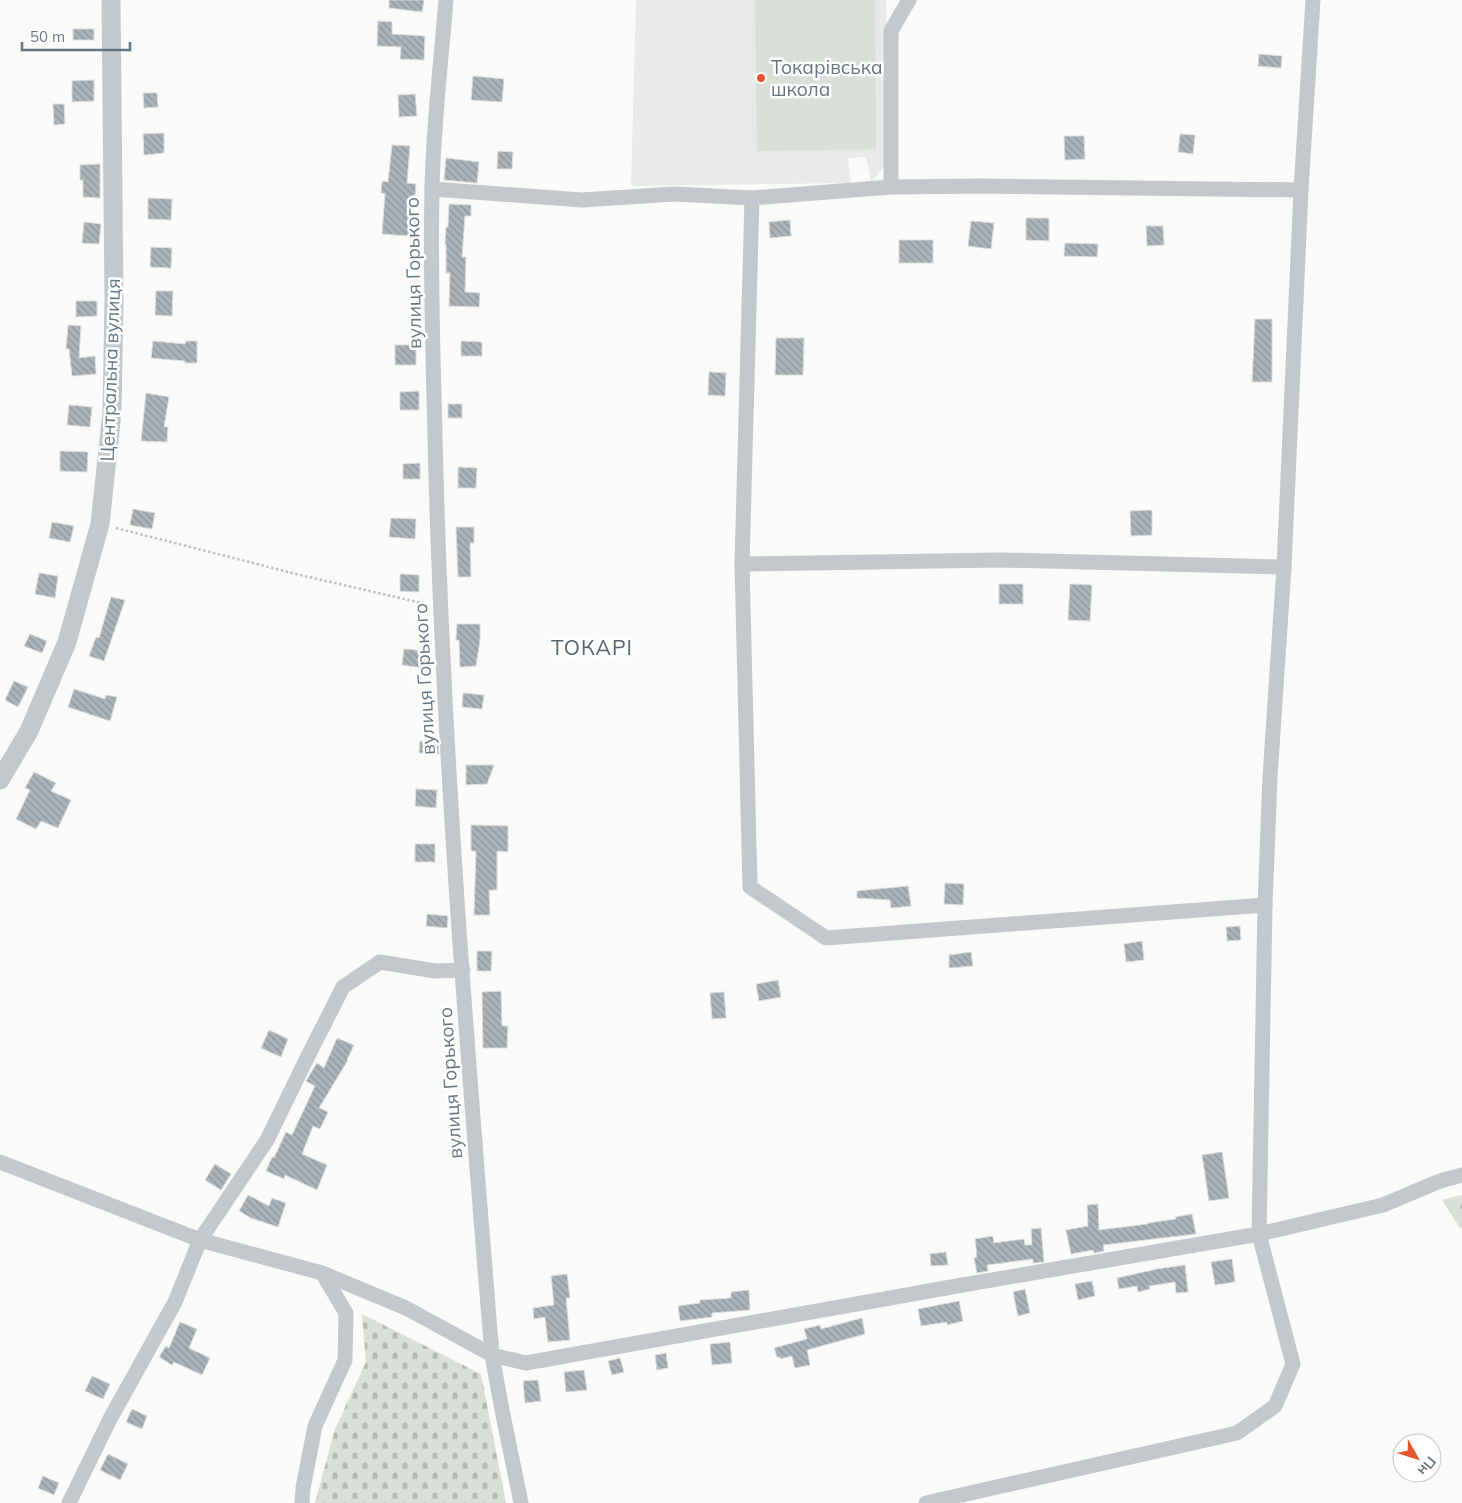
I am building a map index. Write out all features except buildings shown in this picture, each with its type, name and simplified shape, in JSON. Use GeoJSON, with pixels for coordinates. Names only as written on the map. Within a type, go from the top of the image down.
{"type":"FeatureCollection","features":[{"type":"Feature","properties":{"kind":"street","name":"Центральна вулиця"},"geometry":{"type":"LineString","coordinates":[[0,780],[29,731],[67,642],[100,524],[112,412],[114,300],[111,0]]}},
{"type":"Feature","properties":{"kind":"street","name":"вулиця Горького"},"geometry":{"type":"LineString","coordinates":[[446,0],[432,189],[432,307],[437,531],[449,790],[464,1014],[492,1355],[521,1503]]}},
{"type":"Feature","properties":{"kind":"street"},"geometry":{"type":"LineString","coordinates":[[891,187],[891,31],[908,0]]}},
{"type":"Feature","properties":{"kind":"street"},"geometry":{"type":"LineString","coordinates":[[926,1503],[1237,1433],[1274,1406],[1293,1364],[1260,1234],[1265,905],[1270,777],[1284,567],[1301,190],[1312,0]]}},
{"type":"Feature","properties":{"kind":"street"},"geometry":{"type":"LineString","coordinates":[[432,189],[582,200],[674,194],[752,198],[891,187],[980,186],[1301,190]]}},
{"type":"Feature","properties":{"kind":"street"},"geometry":{"type":"LineString","coordinates":[[752,198],[742,564],[750,887],[826,938],[1265,905]]}},
{"type":"Feature","properties":{"kind":"street"},"geometry":{"type":"LineString","coordinates":[[742,564],[1002,560],[1284,567]]}},
{"type":"Feature","properties":{"kind":"street"},"geometry":{"type":"LineString","coordinates":[[69,1503],[110,1419],[175,1302],[200,1240],[268,1140],[343,987],[380,962],[435,971],[462,970]]}},
{"type":"Feature","properties":{"kind":"street"},"geometry":{"type":"LineString","coordinates":[[0,1162],[200,1240],[322,1273],[406,1308],[492,1355],[526,1363],[1260,1234],[1383,1205],[1440,1181],[1462,1175]]}},
{"type":"Feature","properties":{"kind":"street"},"geometry":{"type":"LineString","coordinates":[[302,1503],[302,1488],[315,1426],[345,1360],[346,1313],[322,1273]]}},
{"type":"Feature","properties":{"kind":"path"},"geometry":{"type":"LineString","coordinates":[[100,524],[300,575],[441,608]]}},
{"type":"Feature","properties":{"kind":"shaded area","name":"Токарівська школа"},"geometry":{"type":"Polygon","coordinates":[[[636,0],[886,0],[888,162],[871,182],[866,157],[848,158],[851,183],[631,186],[636,0]]]}},
{"type":"Feature","properties":{"kind":"green space"},"geometry":{"type":"Polygon","coordinates":[[[755,0],[875,0],[876,149],[757,151],[755,0]]]}},
{"type":"Feature","properties":{"kind":"green space"},"geometry":{"type":"Polygon","coordinates":[[[1462,1195],[1462,1228],[1460,1228],[1442,1200],[1462,1195]]]}},
{"type":"Feature","properties":{"kind":"green space"},"geometry":{"type":"Polygon","coordinates":[[[362,1314],[481,1374],[506,1503],[315,1503],[335,1429],[366,1362],[362,1314]]]}},
{"type":"Feature","properties":{"kind":"place","name":"Токарівська школа"},"geometry":{"type":"Point","coordinates":[761,78]}},
{"type":"Feature","properties":{"kind":"district","name":"ТОКАРІ"},"geometry":{"type":"Point","coordinates":[592,648]}}]}
